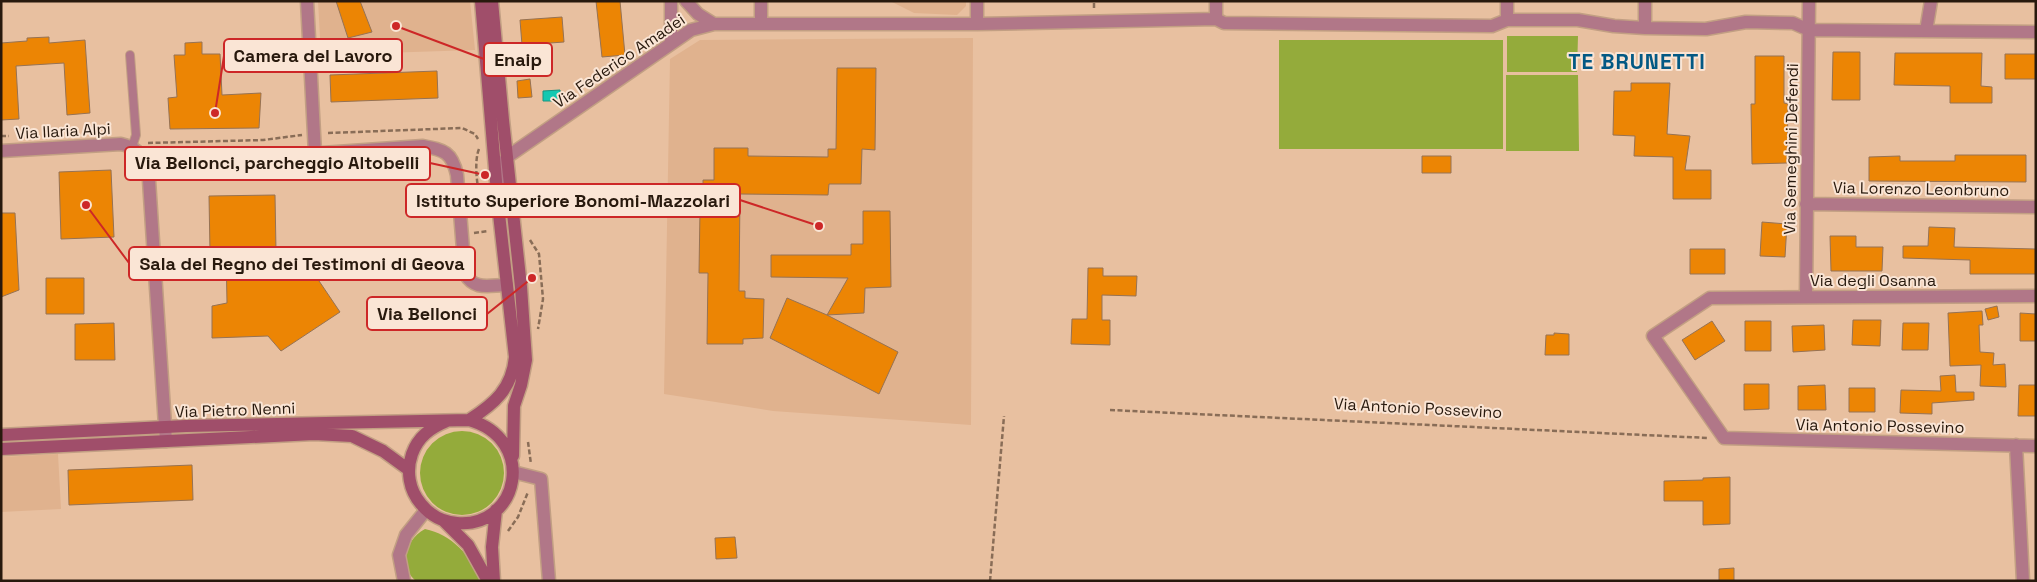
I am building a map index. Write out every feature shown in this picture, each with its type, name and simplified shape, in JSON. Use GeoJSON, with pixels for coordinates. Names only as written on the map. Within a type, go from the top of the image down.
{"type":"FeatureCollection","features":[{"type":"Feature","properties":{"kind":"street"},"geometry":{"type":"LineString","coordinates":[[307,1],[315,153]]}},
{"type":"Feature","properties":{"kind":"street"},"geometry":{"type":"LineString","coordinates":[[469,420],[496,400],[514,372],[515,357],[498,205],[481,1]]}},
{"type":"Feature","properties":{"kind":"street"},"geometry":{"type":"LineString","coordinates":[[444,521],[462,524],[477,521],[496,510],[507,496],[513,467],[514,406],[526,360],[521,287],[492,1]]}},
{"type":"Feature","properties":{"kind":"street"},"geometry":{"type":"LineString","coordinates":[[671,1],[671,44]]}},
{"type":"Feature","properties":{"kind":"street"},"geometry":{"type":"LineString","coordinates":[[686,1],[698,14],[714,24]]}},
{"type":"Feature","properties":{"kind":"street"},"geometry":{"type":"LineString","coordinates":[[760,1],[760,24]]}},
{"type":"Feature","properties":{"kind":"street"},"geometry":{"type":"LineString","coordinates":[[977,1],[977,24]]}},
{"type":"Feature","properties":{"kind":"street"},"geometry":{"type":"LineString","coordinates":[[1216,1],[1216,19]]}},
{"type":"Feature","properties":{"kind":"street"},"geometry":{"type":"LineString","coordinates":[[1507,1],[1507,20]]}},
{"type":"Feature","properties":{"kind":"street"},"geometry":{"type":"LineString","coordinates":[[1645,1],[1645,28]]}},
{"type":"Feature","properties":{"kind":"street","name":"Via Semeghini Defendi"},"geometry":{"type":"LineString","coordinates":[[1806,296],[1809,1]]}},
{"type":"Feature","properties":{"kind":"street"},"geometry":{"type":"LineString","coordinates":[[1926,32],[1931,1]]}},
{"type":"Feature","properties":{"kind":"street","name":"Via Federico Amadei"},"geometry":{"type":"LineString","coordinates":[[507,157],[691,30],[714,24],[977,24],[1216,19],[1224,23],[1492,26],[1507,20],[1578,20],[1614,26],[1645,28],[1706,28],[1746,22],[1793,23],[1809,30],[2036,32]]}},
{"type":"Feature","properties":{"kind":"street","name":"Via Ilaria Alpi"},"geometry":{"type":"LineString","coordinates":[[1,151],[121,144],[132,147],[142,155],[148,164]]}},
{"type":"Feature","properties":{"kind":"street"},"geometry":{"type":"LineString","coordinates":[[166,441],[148,164],[423,146],[442,150],[454,161],[466,274],[470,282],[476,286],[507,285]]}},
{"type":"Feature","properties":{"kind":"street"},"geometry":{"type":"LineString","coordinates":[[498,205],[503,189],[501,167],[507,157]]}},
{"type":"Feature","properties":{"kind":"street","name":"Via Lorenzo Leonbruno"},"geometry":{"type":"LineString","coordinates":[[1806,204],[2036,207]]}},
{"type":"Feature","properties":{"kind":"street","name":"Via degli Osanna"},"geometry":{"type":"LineString","coordinates":[[1724,438],[1653,336],[1710,298],[2036,296]]}},
{"type":"Feature","properties":{"kind":"street"},"geometry":{"type":"LineString","coordinates":[[469,420],[481,423],[500,436],[506,444],[513,467],[541,480],[548,581]]}},
{"type":"Feature","properties":{"kind":"street","name":"Via Pietro Nenni"},"geometry":{"type":"LineString","coordinates":[[1,435],[165,428],[469,420]]}},
{"type":"Feature","properties":{"kind":"street"},"geometry":{"type":"LineString","coordinates":[[446,421],[426,432],[419,440],[410,459],[411,488],[426,510],[444,521],[468,544],[488,581]]}},
{"type":"Feature","properties":{"kind":"street","name":"Via Pietro Nenni"},"geometry":{"type":"LineString","coordinates":[[1,449],[314,434],[352,436],[383,451],[409,470]]}},
{"type":"Feature","properties":{"kind":"street","name":"Via Antonio Possevino"},"geometry":{"type":"LineString","coordinates":[[1724,438],[2036,446]]}},
{"type":"Feature","properties":{"kind":"street"},"geometry":{"type":"LineString","coordinates":[[2016,445],[2023,581]]}},
{"type":"Feature","properties":{"kind":"street"},"geometry":{"type":"LineString","coordinates":[[404,581],[399,555],[406,535],[426,510]]}},
{"type":"Feature","properties":{"kind":"street"},"geometry":{"type":"LineString","coordinates":[[494,581],[492,547],[496,510]]}},
{"type":"Feature","properties":{"kind":"lane"},"geometry":{"type":"LineString","coordinates":[[130,55],[136,135],[132,147]]}},
{"type":"Feature","properties":{"kind":"path"},"geometry":{"type":"LineString","coordinates":[[462,234],[492,230]]}},
{"type":"Feature","properties":{"kind":"path","name":"Via Antonio Possevino"},"geometry":{"type":"LineString","coordinates":[[1110,410],[1724,438]]}},
{"type":"Feature","properties":{"kind":"path"},"geometry":{"type":"LineString","coordinates":[[990,581],[1004,416]]}},
{"type":"Feature","properties":{"kind":"shaded area"},"geometry":{"type":"Polygon","coordinates":[[[318,1],[470,1],[475,50],[321,55],[318,1]]]}},
{"type":"Feature","properties":{"kind":"shaded area"},"geometry":{"type":"Polygon","coordinates":[[[890,1],[966,1],[966,6],[957,15],[914,13],[890,1]]]}},
{"type":"Feature","properties":{"kind":"shaded area"},"geometry":{"type":"Polygon","coordinates":[[[973,38],[971,425],[773,411],[664,394],[670,59],[700,40],[973,38]]]}},
{"type":"Feature","properties":{"kind":"shaded area"},"geometry":{"type":"Polygon","coordinates":[[[58,454],[61,509],[1,512],[1,457],[58,454]]]}},
{"type":"Feature","properties":{"kind":"green space"},"geometry":{"type":"Polygon","coordinates":[[[1507,36],[1578,36],[1577,72],[1507,72],[1507,36]]]}},
{"type":"Feature","properties":{"kind":"green space"},"geometry":{"type":"Polygon","coordinates":[[[1279,40],[1503,40],[1503,149],[1279,149],[1279,40]]]}},
{"type":"Feature","properties":{"kind":"green space"},"geometry":{"type":"Polygon","coordinates":[[[1506,75],[1578,75],[1579,151],[1506,151],[1506,75]]]}},
{"type":"Feature","properties":{"kind":"green space"},"geometry":{"type":"Polygon","coordinates":[[[454,431],[470,431],[486,438],[497,449],[504,465],[501,489],[492,503],[486,508],[470,515],[454,515],[438,508],[427,497],[420,481],[420,465],[427,449],[438,438],[454,431]]]}},
{"type":"Feature","properties":{"kind":"green space"},"geometry":{"type":"Polygon","coordinates":[[[425,529],[452,541],[472,563],[480,581],[416,581],[410,575],[407,568],[407,553],[413,539],[425,529]]]}},
{"type":"Feature","properties":{"kind":"water"},"geometry":{"type":"Polygon","coordinates":[[[560,90],[561,101],[543,101],[543,91],[560,90]]]}},
{"type":"Feature","properties":{"kind":"building"},"geometry":{"type":"Polygon","coordinates":[[[336,1],[360,1],[372,32],[348,38],[336,1]]]}},
{"type":"Feature","properties":{"kind":"building"},"geometry":{"type":"Polygon","coordinates":[[[596,1],[620,1],[625,55],[602,57],[596,1]]]}},
{"type":"Feature","properties":{"kind":"building"},"geometry":{"type":"Polygon","coordinates":[[[562,17],[564,42],[522,45],[520,20],[562,17]]]}},
{"type":"Feature","properties":{"kind":"building"},"geometry":{"type":"Polygon","coordinates":[[[49,37],[49,43],[85,40],[90,113],[67,115],[64,63],[16,66],[19,119],[1,120],[1,43],[27,41],[27,38],[49,37]]]}},
{"type":"Feature","properties":{"kind":"building"},"geometry":{"type":"Polygon","coordinates":[[[202,42],[202,54],[220,54],[222,95],[261,93],[259,128],[170,129],[168,98],[177,97],[174,55],[185,55],[185,43],[202,42]]]}},
{"type":"Feature","properties":{"kind":"building"},"geometry":{"type":"Polygon","coordinates":[[[1833,52],[1860,52],[1860,100],[1832,100],[1833,52]]]}},
{"type":"Feature","properties":{"kind":"building"},"geometry":{"type":"Polygon","coordinates":[[[1895,53],[1982,53],[1981,86],[1992,87],[1992,103],[1950,103],[1950,86],[1894,85],[1895,53]]]}},
{"type":"Feature","properties":{"kind":"building"},"geometry":{"type":"Polygon","coordinates":[[[2005,54],[2036,54],[2036,79],[2005,79],[2005,54]]]}},
{"type":"Feature","properties":{"kind":"building"},"geometry":{"type":"Polygon","coordinates":[[[1755,56],[1784,56],[1784,103],[1788,104],[1787,163],[1752,164],[1751,104],[1755,104],[1755,56]]]}},
{"type":"Feature","properties":{"kind":"building"},"geometry":{"type":"Polygon","coordinates":[[[837,68],[876,68],[875,150],[862,149],[861,184],[829,184],[828,195],[740,194],[739,291],[745,291],[745,298],[764,299],[763,338],[743,339],[743,344],[707,344],[708,273],[699,273],[700,210],[703,210],[703,180],[714,180],[714,148],[748,148],[748,156],[828,157],[828,149],[836,149],[837,68]]]}},
{"type":"Feature","properties":{"kind":"building"},"geometry":{"type":"Polygon","coordinates":[[[437,71],[438,98],[331,102],[330,75],[437,71]]]}},
{"type":"Feature","properties":{"kind":"building"},"geometry":{"type":"Polygon","coordinates":[[[530,79],[532,97],[518,98],[517,81],[530,79]]]}},
{"type":"Feature","properties":{"kind":"building"},"geometry":{"type":"Polygon","coordinates":[[[1631,83],[1670,83],[1667,134],[1690,136],[1685,170],[1711,170],[1711,199],[1673,199],[1673,157],[1634,156],[1635,136],[1613,135],[1614,91],[1631,91],[1631,83]]]}},
{"type":"Feature","properties":{"kind":"building"},"geometry":{"type":"Polygon","coordinates":[[[1955,155],[2026,155],[2026,182],[1869,181],[1869,157],[1900,156],[1900,161],[1955,161],[1955,155]]]}},
{"type":"Feature","properties":{"kind":"building"},"geometry":{"type":"Polygon","coordinates":[[[1422,156],[1451,156],[1451,173],[1422,173],[1422,156]]]}},
{"type":"Feature","properties":{"kind":"building"},"geometry":{"type":"Polygon","coordinates":[[[111,170],[114,237],[61,239],[59,172],[111,170]]]}},
{"type":"Feature","properties":{"kind":"building"},"geometry":{"type":"Polygon","coordinates":[[[275,195],[276,251],[286,250],[295,264],[302,261],[315,275],[340,312],[281,351],[268,336],[212,338],[212,306],[227,303],[226,252],[210,252],[209,196],[275,195]]]}},
{"type":"Feature","properties":{"kind":"building"},"geometry":{"type":"Polygon","coordinates":[[[863,211],[890,211],[891,287],[865,288],[864,313],[827,315],[848,278],[771,277],[771,255],[851,255],[851,244],[863,244],[863,211]]]}},
{"type":"Feature","properties":{"kind":"building"},"geometry":{"type":"Polygon","coordinates":[[[1,213],[15,213],[19,290],[1,297],[1,213]]]}},
{"type":"Feature","properties":{"kind":"building"},"geometry":{"type":"Polygon","coordinates":[[[1762,222],[1787,224],[1785,257],[1760,256],[1762,222]]]}},
{"type":"Feature","properties":{"kind":"building"},"geometry":{"type":"Polygon","coordinates":[[[1929,227],[1955,228],[1954,247],[2036,249],[2036,274],[1970,274],[1970,260],[1903,258],[1903,246],[1928,246],[1929,227]]]}},
{"type":"Feature","properties":{"kind":"building"},"geometry":{"type":"Polygon","coordinates":[[[1830,236],[1856,236],[1856,247],[1883,247],[1882,271],[1831,271],[1830,236]]]}},
{"type":"Feature","properties":{"kind":"building"},"geometry":{"type":"Polygon","coordinates":[[[1690,249],[1725,249],[1725,274],[1690,274],[1690,249]]]}},
{"type":"Feature","properties":{"kind":"building"},"geometry":{"type":"Polygon","coordinates":[[[1088,268],[1103,268],[1103,276],[1137,276],[1136,296],[1102,295],[1102,320],[1110,320],[1110,345],[1071,344],[1072,319],[1087,319],[1088,268]]]}},
{"type":"Feature","properties":{"kind":"building"},"geometry":{"type":"Polygon","coordinates":[[[46,278],[84,278],[84,314],[46,314],[46,278]]]}},
{"type":"Feature","properties":{"kind":"building"},"geometry":{"type":"Polygon","coordinates":[[[787,298],[827,315],[898,352],[879,394],[770,338],[787,298]]]}},
{"type":"Feature","properties":{"kind":"building"},"geometry":{"type":"Polygon","coordinates":[[[1997,306],[1999,317],[1988,320],[1985,309],[1997,306]]]}},
{"type":"Feature","properties":{"kind":"building"},"geometry":{"type":"Polygon","coordinates":[[[1982,311],[1983,325],[1979,325],[1980,352],[1994,353],[1993,365],[2005,364],[2006,387],[1980,386],[1981,365],[1950,366],[1948,313],[1982,311]]]}},
{"type":"Feature","properties":{"kind":"building"},"geometry":{"type":"Polygon","coordinates":[[[2020,313],[2036,314],[2036,341],[2020,341],[2020,313]]]}},
{"type":"Feature","properties":{"kind":"building"},"geometry":{"type":"Polygon","coordinates":[[[1853,320],[1881,320],[1880,346],[1852,345],[1853,320]]]}},
{"type":"Feature","properties":{"kind":"building"},"geometry":{"type":"Polygon","coordinates":[[[1712,321],[1725,341],[1695,360],[1682,340],[1712,321]]]}},
{"type":"Feature","properties":{"kind":"building"},"geometry":{"type":"Polygon","coordinates":[[[1745,321],[1771,321],[1771,351],[1745,351],[1745,321]]]}},
{"type":"Feature","properties":{"kind":"building"},"geometry":{"type":"Polygon","coordinates":[[[114,323],[115,360],[75,360],[75,324],[114,323]]]}},
{"type":"Feature","properties":{"kind":"building"},"geometry":{"type":"Polygon","coordinates":[[[1903,323],[1929,323],[1928,350],[1902,350],[1903,323]]]}},
{"type":"Feature","properties":{"kind":"building"},"geometry":{"type":"Polygon","coordinates":[[[1824,325],[1825,350],[1793,352],[1792,326],[1824,325]]]}},
{"type":"Feature","properties":{"kind":"building"},"geometry":{"type":"Polygon","coordinates":[[[1554,333],[1569,334],[1569,355],[1545,355],[1546,335],[1554,335],[1554,333]]]}},
{"type":"Feature","properties":{"kind":"building"},"geometry":{"type":"Polygon","coordinates":[[[1955,375],[1956,392],[1974,392],[1974,400],[1932,403],[1932,414],[1900,413],[1901,390],[1941,391],[1940,376],[1955,375]]]}},
{"type":"Feature","properties":{"kind":"building"},"geometry":{"type":"Polygon","coordinates":[[[1744,384],[1769,384],[1769,409],[1744,410],[1744,384]]]}},
{"type":"Feature","properties":{"kind":"building"},"geometry":{"type":"Polygon","coordinates":[[[1825,385],[1826,410],[1798,410],[1798,386],[1825,385]]]}},
{"type":"Feature","properties":{"kind":"building"},"geometry":{"type":"Polygon","coordinates":[[[2019,385],[2036,385],[2036,416],[2018,416],[2019,385]]]}},
{"type":"Feature","properties":{"kind":"building"},"geometry":{"type":"Polygon","coordinates":[[[1849,388],[1875,388],[1875,412],[1849,412],[1849,388]]]}},
{"type":"Feature","properties":{"kind":"building"},"geometry":{"type":"Polygon","coordinates":[[[192,465],[193,500],[69,505],[68,470],[192,465]]]}},
{"type":"Feature","properties":{"kind":"building"},"geometry":{"type":"Polygon","coordinates":[[[1730,477],[1730,524],[1703,525],[1703,501],[1664,501],[1664,481],[1730,477]]]}},
{"type":"Feature","properties":{"kind":"building"},"geometry":{"type":"Polygon","coordinates":[[[735,537],[737,558],[716,559],[715,538],[735,537]]]}},
{"type":"Feature","properties":{"kind":"building"},"geometry":{"type":"Polygon","coordinates":[[[1734,568],[1734,581],[1719,581],[1719,569],[1734,568]]]}},
{"type":"Feature","properties":{"kind":"place","name":"Enaip"},"geometry":{"type":"Point","coordinates":[396,26]}},
{"type":"Feature","properties":{"kind":"place","name":"Camera del Lavoro"},"geometry":{"type":"Point","coordinates":[215,113]}},
{"type":"Feature","properties":{"kind":"place","name":"Via Bellonci, parcheggio Altobelli"},"geometry":{"type":"Point","coordinates":[485,175]}},
{"type":"Feature","properties":{"kind":"place","name":"Sala del Regno dei Testimoni di Geova"},"geometry":{"type":"Point","coordinates":[86,205]}},
{"type":"Feature","properties":{"kind":"place","name":"Istituto Superiore Bonomi-Mazzolari"},"geometry":{"type":"Point","coordinates":[819,226]}},
{"type":"Feature","properties":{"kind":"place","name":"Via Bellonci"},"geometry":{"type":"Point","coordinates":[532,278]}},
{"type":"Feature","properties":{"kind":"district","name":"TE BRUNETTI"},"geometry":{"type":"Point","coordinates":[1637,61]}}]}
